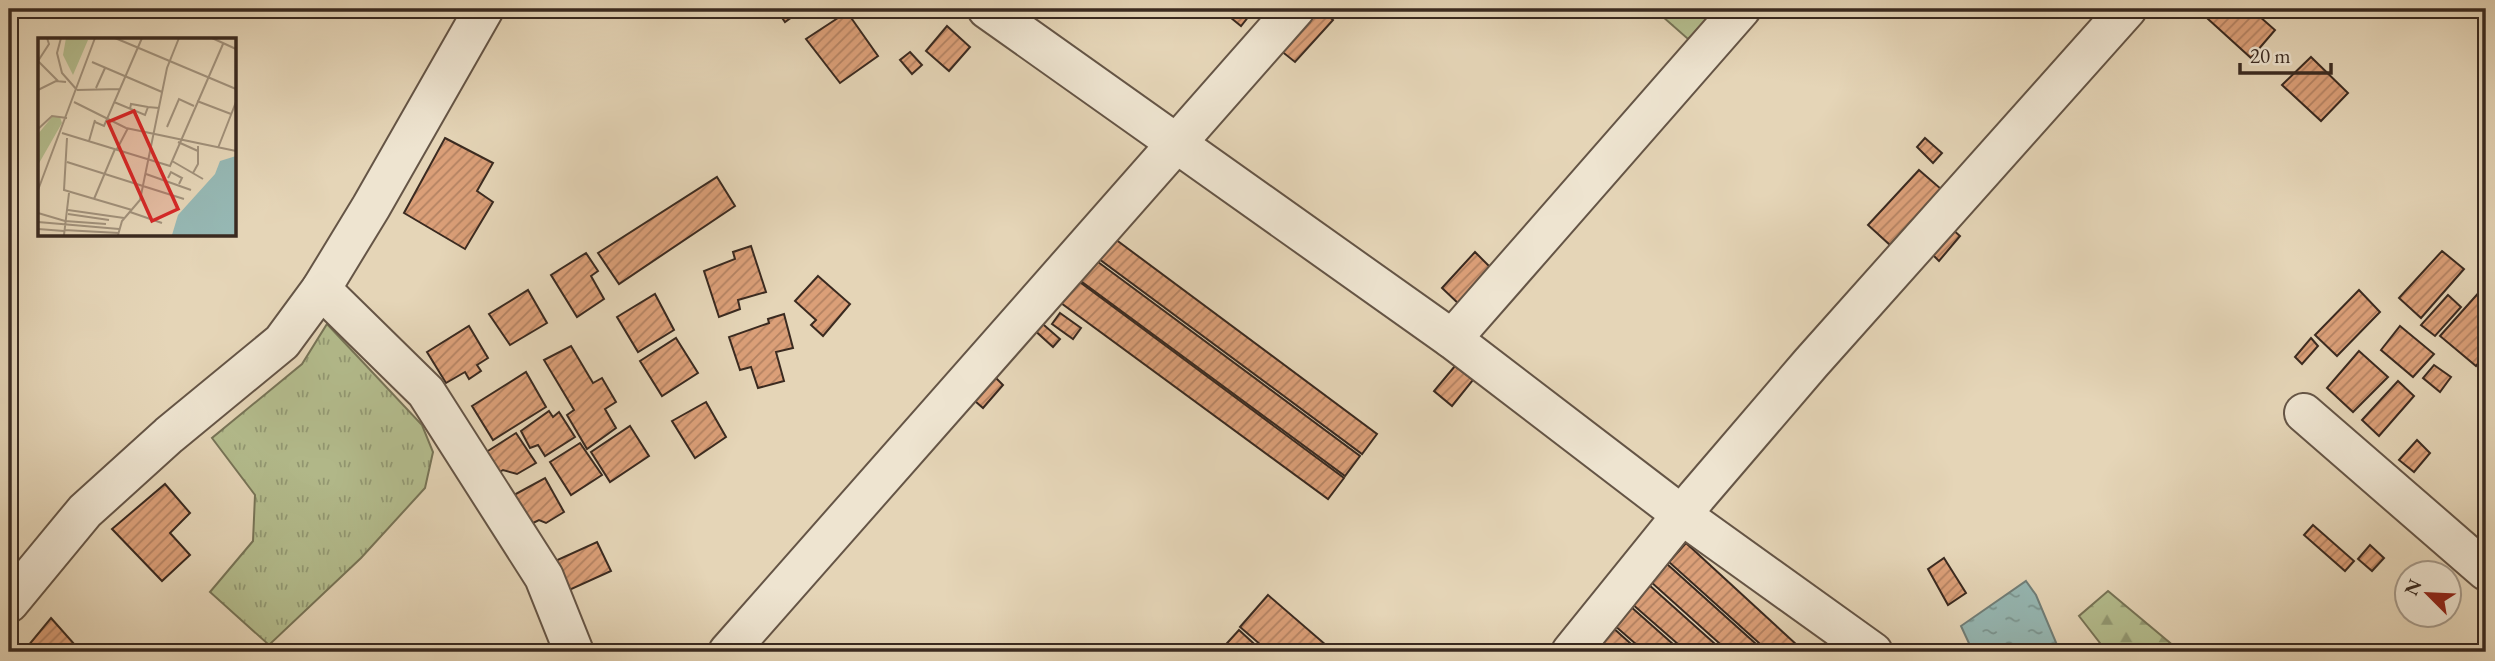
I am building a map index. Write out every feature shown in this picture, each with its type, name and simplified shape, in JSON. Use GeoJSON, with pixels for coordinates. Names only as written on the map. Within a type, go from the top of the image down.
{"type":"FeatureCollection","features":[{"type":"Feature","properties":{"kind":"street"},"geometry":{"type":"LineString","coordinates":[[9,603],[85,511],[169,435],[282,342],[321,289],[484,9]]}},
{"type":"Feature","properties":{"kind":"street"},"geometry":{"type":"LineString","coordinates":[[987,9],[1452,339],[1682,515],[1872,652]]}},
{"type":"Feature","properties":{"kind":"street"},"geometry":{"type":"LineString","coordinates":[[728,652],[1295,9]]}},
{"type":"Feature","properties":{"kind":"street"},"geometry":{"type":"LineString","coordinates":[[1452,339],[1741,9]]}},
{"type":"Feature","properties":{"kind":"street"},"geometry":{"type":"LineString","coordinates":[[1571,652],[1682,515],[1811,363],[2127,9]]}},
{"type":"Feature","properties":{"kind":"street"},"geometry":{"type":"LineString","coordinates":[[321,289],[426,392],[544,577],[574,652]]}},
{"type":"Feature","properties":{"kind":"street"},"geometry":{"type":"LineString","coordinates":[[2304,413],[2486,571]]}},
{"type":"Feature","properties":{"kind":"green space"},"geometry":{"type":"Polygon","coordinates":[[[1654,9],[1718,9],[1688,39],[1654,9]]]}},
{"type":"Feature","properties":{"kind":"green space"},"geometry":{"type":"Polygon","coordinates":[[[327,324],[422,425],[433,452],[425,488],[361,558],[269,645],[210,592],[253,541],[255,495],[212,438],[302,364],[327,324]]]}},
{"type":"Feature","properties":{"kind":"green space"},"geometry":{"type":"Polygon","coordinates":[[[2108,591],[2181,652],[2107,652],[2079,616],[2108,591]]]}},
{"type":"Feature","properties":{"kind":"water"},"geometry":{"type":"Polygon","coordinates":[[[2026,581],[2036,595],[2060,652],[1973,652],[1961,626],[2026,581]]]}},
{"type":"Feature","properties":{"kind":"building"},"geometry":{"type":"Polygon","coordinates":[[[776,9],[803,9],[785,22],[776,9]]]}},
{"type":"Feature","properties":{"kind":"building"},"geometry":{"type":"Polygon","coordinates":[[[1239,9],[1249,16],[1241,26],[1231,18],[1239,9]]]}},
{"type":"Feature","properties":{"kind":"building"},"geometry":{"type":"Polygon","coordinates":[[[1309,9],[1321,9],[1333,20],[1295,62],[1275,46],[1309,9]]]}},
{"type":"Feature","properties":{"kind":"building"},"geometry":{"type":"Polygon","coordinates":[[[2197,9],[2251,9],[2275,30],[2251,58],[2197,9]]]}},
{"type":"Feature","properties":{"kind":"building"},"geometry":{"type":"Polygon","coordinates":[[[847,12],[878,56],[840,83],[806,39],[847,12]]]}},
{"type":"Feature","properties":{"kind":"building"},"geometry":{"type":"Polygon","coordinates":[[[947,26],[970,47],[949,71],[926,51],[947,26]]]}},
{"type":"Feature","properties":{"kind":"building"},"geometry":{"type":"Polygon","coordinates":[[[910,52],[922,65],[912,74],[900,60],[910,52]]]}},
{"type":"Feature","properties":{"kind":"building"},"geometry":{"type":"Polygon","coordinates":[[[2311,57],[2348,93],[2321,121],[2282,85],[2311,57]]]}},
{"type":"Feature","properties":{"kind":"building"},"geometry":{"type":"Polygon","coordinates":[[[445,138],[493,163],[477,191],[493,202],[465,249],[404,213],[445,138]]]}},
{"type":"Feature","properties":{"kind":"building"},"geometry":{"type":"Polygon","coordinates":[[[1925,138],[1942,153],[1933,163],[1917,147],[1925,138]]]}},
{"type":"Feature","properties":{"kind":"building"},"geometry":{"type":"Polygon","coordinates":[[[1919,170],[1941,189],[1890,245],[1868,225],[1919,170]]]}},
{"type":"Feature","properties":{"kind":"building"},"geometry":{"type":"Polygon","coordinates":[[[717,177],[735,206],[619,284],[598,253],[717,177]]]}},
{"type":"Feature","properties":{"kind":"building"},"geometry":{"type":"Polygon","coordinates":[[[1943,221],[1960,236],[1939,261],[1922,244],[1943,221]]]}},
{"type":"Feature","properties":{"kind":"building"},"geometry":{"type":"Polygon","coordinates":[[[1111,236],[1377,434],[1362,454],[1095,256],[1111,236]]]}},
{"type":"Feature","properties":{"kind":"building"},"geometry":{"type":"Polygon","coordinates":[[[751,246],[766,292],[738,300],[740,309],[719,317],[704,271],[735,259],[733,252],[751,246]]]}},
{"type":"Feature","properties":{"kind":"building"},"geometry":{"type":"Polygon","coordinates":[[[2442,251],[2464,269],[2421,318],[2399,298],[2442,251]]]}},
{"type":"Feature","properties":{"kind":"building"},"geometry":{"type":"Polygon","coordinates":[[[1475,252],[1492,269],[1460,305],[1442,288],[1475,252]]]}},
{"type":"Feature","properties":{"kind":"building"},"geometry":{"type":"Polygon","coordinates":[[[586,253],[598,271],[591,276],[604,299],[577,317],[551,275],[586,253]]]}},
{"type":"Feature","properties":{"kind":"building"},"geometry":{"type":"Polygon","coordinates":[[[1094,259],[1360,456],[1345,476],[1078,279],[1094,259]]]}},
{"type":"Feature","properties":{"kind":"building"},"geometry":{"type":"Polygon","coordinates":[[[818,276],[850,304],[823,336],[811,325],[816,320],[795,301],[818,276]]]}},
{"type":"Feature","properties":{"kind":"building"},"geometry":{"type":"Polygon","coordinates":[[[1077,280],[1344,478],[1328,499],[1061,303],[1077,280]]]}},
{"type":"Feature","properties":{"kind":"building"},"geometry":{"type":"Polygon","coordinates":[[[2482,289],[2486,293],[2486,354],[2476,366],[2440,336],[2482,289]]]}},
{"type":"Feature","properties":{"kind":"building"},"geometry":{"type":"Polygon","coordinates":[[[528,290],[547,323],[510,345],[489,314],[528,290]]]}},
{"type":"Feature","properties":{"kind":"building"},"geometry":{"type":"Polygon","coordinates":[[[2359,290],[2380,312],[2337,356],[2315,335],[2359,290]]]}},
{"type":"Feature","properties":{"kind":"building"},"geometry":{"type":"Polygon","coordinates":[[[655,294],[674,330],[638,352],[617,317],[655,294]]]}},
{"type":"Feature","properties":{"kind":"building"},"geometry":{"type":"Polygon","coordinates":[[[2448,295],[2461,307],[2435,336],[2421,325],[2448,295]]]}},
{"type":"Feature","properties":{"kind":"building"},"geometry":{"type":"Polygon","coordinates":[[[1060,313],[1081,328],[1073,339],[1052,324],[1060,313]]]}},
{"type":"Feature","properties":{"kind":"building"},"geometry":{"type":"Polygon","coordinates":[[[784,314],[793,348],[776,352],[784,381],[758,388],[751,367],[740,370],[729,337],[769,323],[768,319],[784,314]]]}},
{"type":"Feature","properties":{"kind":"building"},"geometry":{"type":"Polygon","coordinates":[[[1037,319],[1060,339],[1053,347],[1031,327],[1037,319]]]}},
{"type":"Feature","properties":{"kind":"building"},"geometry":{"type":"Polygon","coordinates":[[[469,326],[488,358],[477,365],[481,371],[469,379],[465,372],[446,383],[427,352],[469,326]]]}},
{"type":"Feature","properties":{"kind":"building"},"geometry":{"type":"Polygon","coordinates":[[[2400,326],[2434,354],[2413,377],[2381,350],[2400,326]]]}},
{"type":"Feature","properties":{"kind":"building"},"geometry":{"type":"Polygon","coordinates":[[[676,338],[698,373],[662,396],[640,361],[676,338]]]}},
{"type":"Feature","properties":{"kind":"building"},"geometry":{"type":"Polygon","coordinates":[[[2311,338],[2318,346],[2302,364],[2295,357],[2311,338]]]}},
{"type":"Feature","properties":{"kind":"building"},"geometry":{"type":"Polygon","coordinates":[[[571,346],[593,383],[602,378],[616,402],[605,409],[616,428],[587,449],[567,415],[574,410],[544,360],[571,346]]]}},
{"type":"Feature","properties":{"kind":"building"},"geometry":{"type":"Polygon","coordinates":[[[2359,351],[2388,377],[2353,412],[2327,388],[2359,351]]]}},
{"type":"Feature","properties":{"kind":"building"},"geometry":{"type":"Polygon","coordinates":[[[2434,365],[2451,377],[2440,392],[2423,378],[2434,365]]]}},
{"type":"Feature","properties":{"kind":"building"},"geometry":{"type":"Polygon","coordinates":[[[1455,366],[1473,380],[1452,406],[1434,391],[1455,366]]]}},
{"type":"Feature","properties":{"kind":"building"},"geometry":{"type":"Polygon","coordinates":[[[989,371],[1003,385],[983,408],[968,395],[989,371]]]}},
{"type":"Feature","properties":{"kind":"building"},"geometry":{"type":"Polygon","coordinates":[[[526,372],[546,407],[493,440],[472,406],[526,372]]]}},
{"type":"Feature","properties":{"kind":"building"},"geometry":{"type":"Polygon","coordinates":[[[2398,381],[2414,396],[2379,436],[2362,420],[2398,381]]]}},
{"type":"Feature","properties":{"kind":"building"},"geometry":{"type":"Polygon","coordinates":[[[706,402],[726,437],[695,458],[672,421],[706,402]]]}},
{"type":"Feature","properties":{"kind":"building"},"geometry":{"type":"Polygon","coordinates":[[[549,411],[553,417],[559,412],[575,437],[545,456],[538,445],[530,448],[521,431],[549,411]]]}},
{"type":"Feature","properties":{"kind":"building"},"geometry":{"type":"Polygon","coordinates":[[[630,426],[649,456],[610,482],[591,452],[630,426]]]}},
{"type":"Feature","properties":{"kind":"building"},"geometry":{"type":"Polygon","coordinates":[[[516,433],[536,463],[517,474],[503,470],[493,476],[480,456],[516,433]]]}},
{"type":"Feature","properties":{"kind":"building"},"geometry":{"type":"Polygon","coordinates":[[[2417,440],[2430,453],[2414,472],[2399,460],[2417,440]]]}},
{"type":"Feature","properties":{"kind":"building"},"geometry":{"type":"Polygon","coordinates":[[[580,443],[602,475],[571,495],[550,462],[580,443]]]}},
{"type":"Feature","properties":{"kind":"building"},"geometry":{"type":"Polygon","coordinates":[[[545,478],[564,512],[546,523],[539,520],[531,524],[503,501],[545,478]]]}},
{"type":"Feature","properties":{"kind":"building"},"geometry":{"type":"Polygon","coordinates":[[[165,484],[190,513],[170,533],[190,555],[162,581],[112,529],[165,484]]]}},
{"type":"Feature","properties":{"kind":"building"},"geometry":{"type":"Polygon","coordinates":[[[2313,525],[2354,561],[2345,571],[2304,535],[2313,525]]]}},
{"type":"Feature","properties":{"kind":"building"},"geometry":{"type":"Polygon","coordinates":[[[597,542],[611,571],[567,591],[553,562],[597,542]]]}},
{"type":"Feature","properties":{"kind":"building"},"geometry":{"type":"Polygon","coordinates":[[[1686,543],[1797,645],[1790,652],[1769,652],[1669,562],[1686,543]]]}},
{"type":"Feature","properties":{"kind":"building"},"geometry":{"type":"Polygon","coordinates":[[[2370,545],[2384,558],[2372,571],[2358,559],[2370,545]]]}},
{"type":"Feature","properties":{"kind":"building"},"geometry":{"type":"Polygon","coordinates":[[[1944,558],[1966,593],[1948,605],[1928,569],[1944,558]]]}},
{"type":"Feature","properties":{"kind":"building"},"geometry":{"type":"Polygon","coordinates":[[[1667,564],[1765,652],[1729,652],[1651,582],[1667,564]]]}},
{"type":"Feature","properties":{"kind":"building"},"geometry":{"type":"Polygon","coordinates":[[[1648,584],[1724,652],[1687,652],[1631,603],[1648,584]]]}},
{"type":"Feature","properties":{"kind":"building"},"geometry":{"type":"Polygon","coordinates":[[[1268,595],[1334,652],[1269,652],[1240,627],[1268,595]]]}},
{"type":"Feature","properties":{"kind":"building"},"geometry":{"type":"Polygon","coordinates":[[[1630,606],[1682,652],[1645,652],[1614,625],[1630,606]]]}},
{"type":"Feature","properties":{"kind":"building"},"geometry":{"type":"Polygon","coordinates":[[[51,618],[75,645],[69,652],[23,652],[51,618]]]}},
{"type":"Feature","properties":{"kind":"building"},"geometry":{"type":"Polygon","coordinates":[[[1611,626],[1640,652],[1603,652],[1595,645],[1611,626]]]}},
{"type":"Feature","properties":{"kind":"building"},"geometry":{"type":"Polygon","coordinates":[[[1239,630],[1263,652],[1219,652],[1239,630]]]}}]}
